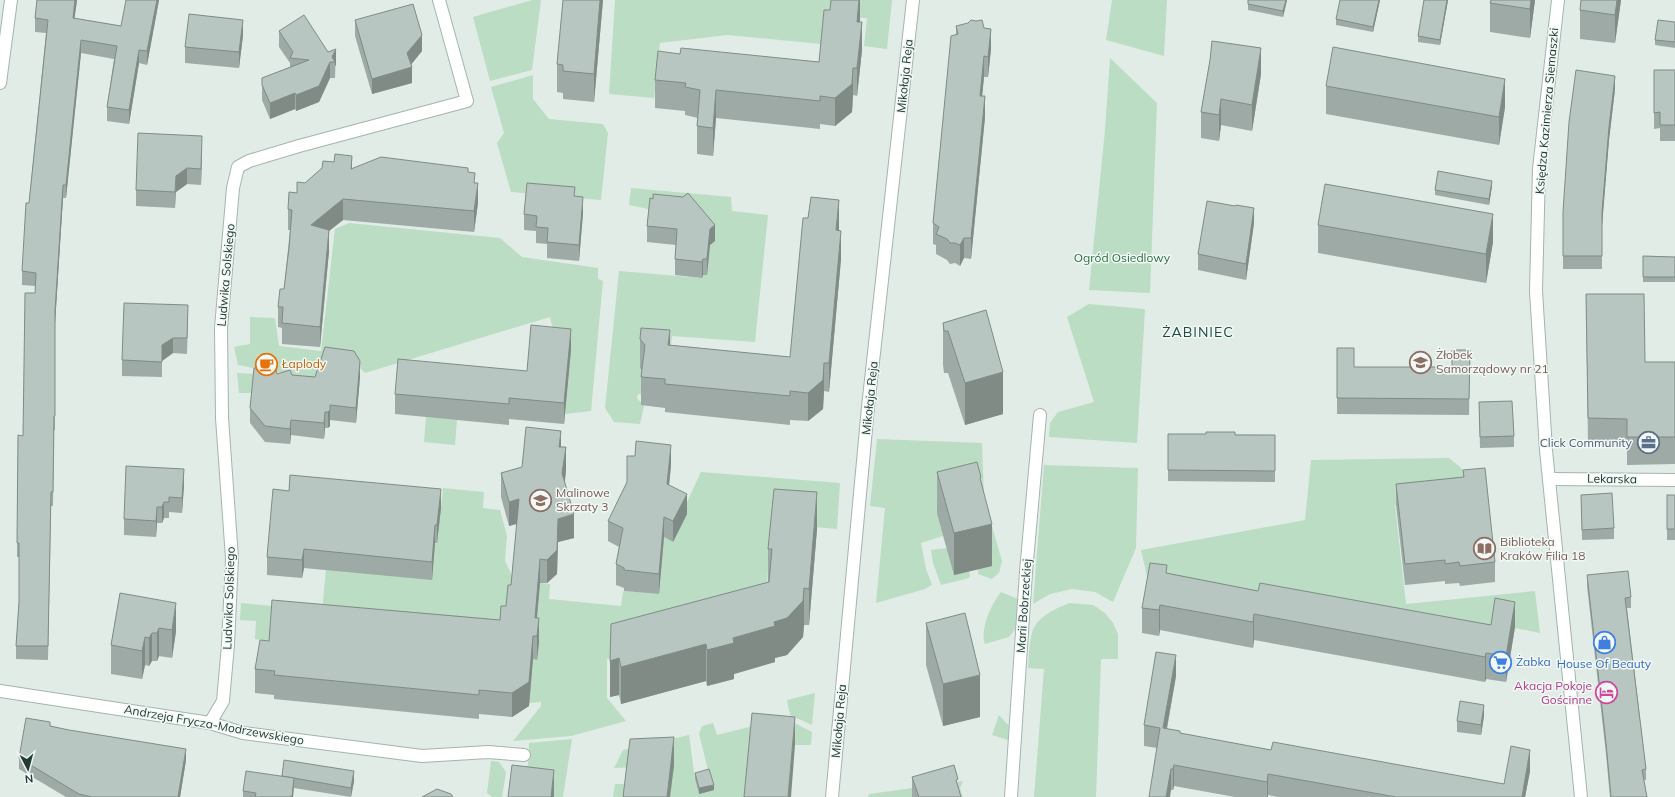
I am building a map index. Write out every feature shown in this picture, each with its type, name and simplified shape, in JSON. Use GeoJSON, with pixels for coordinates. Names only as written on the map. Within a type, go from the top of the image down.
{"type":"FeatureCollection","features":[{"type":"Feature","properties":{"kind":"street"},"geometry":{"type":"LineString","coordinates":[[0,83],[10,0]]}},
{"type":"Feature","properties":{"kind":"street","name":"Ludwika Solskiego"},"geometry":{"type":"LineString","coordinates":[[210,723],[223,701],[228,645],[232,558],[222,418],[221,328],[233,188],[238,167],[249,161],[299,146],[467,101],[439,0]]}},
{"type":"Feature","properties":{"kind":"street","name":"Mikołaja Reja"},"geometry":{"type":"LineString","coordinates":[[832,797],[869,399],[914,0]]}},
{"type":"Feature","properties":{"kind":"street","name":"Księdza Kazimierza Siemaszki"},"geometry":{"type":"LineString","coordinates":[[1558,0],[1539,169],[1536,277],[1548,479],[1580,797]]}},
{"type":"Feature","properties":{"kind":"street","name":"Marii Bobrzeckiej"},"geometry":{"type":"LineString","coordinates":[[1011,797],[1026,572],[1040,414]]}},
{"type":"Feature","properties":{"kind":"street","name":"Lekarska"},"geometry":{"type":"LineString","coordinates":[[1548,479],[1675,480]]}},
{"type":"Feature","properties":{"kind":"street","name":"Andrzeja Frycza-Modrzewskiego"},"geometry":{"type":"LineString","coordinates":[[0,691],[210,723],[243,733],[422,756],[488,752],[524,755]]}},
{"type":"Feature","properties":{"kind":"green space"},"geometry":{"type":"Polygon","coordinates":[[[532,0],[541,0],[532,70],[490,81],[473,17],[532,0]]]}},
{"type":"Feature","properties":{"kind":"green space"},"geometry":{"type":"Polygon","coordinates":[[[615,0],[892,0],[887,49],[864,46],[867,18],[849,17],[821,44],[727,35],[660,43],[654,98],[609,94],[615,0]]]}},
{"type":"Feature","properties":{"kind":"green space"},"geometry":{"type":"Polygon","coordinates":[[[1112,0],[1167,0],[1164,56],[1106,40],[1112,0]]]}},
{"type":"Feature","properties":{"kind":"green space","name":"Ogród Osiedlowy"},"geometry":{"type":"Polygon","coordinates":[[[1110,58],[1157,103],[1150,293],[1089,290],[1105,130],[1110,58]]]}},
{"type":"Feature","properties":{"kind":"green space"},"geometry":{"type":"Polygon","coordinates":[[[533,75],[533,99],[549,119],[603,124],[608,133],[601,200],[511,192],[497,143],[504,133],[491,87],[533,75]]]}},
{"type":"Feature","properties":{"kind":"green space"},"geometry":{"type":"Polygon","coordinates":[[[631,188],[731,197],[732,211],[768,215],[755,342],[672,336],[670,359],[645,373],[643,394],[638,394],[637,398],[644,406],[640,424],[614,422],[605,408],[619,271],[702,278],[703,275],[707,275],[710,245],[715,241],[653,210],[629,205],[631,188]]]}},
{"type":"Feature","properties":{"kind":"green space"},"geometry":{"type":"Polygon","coordinates":[[[349,223],[500,238],[522,257],[598,268],[598,279],[603,281],[591,411],[565,414],[571,350],[553,330],[550,317],[365,373],[356,364],[319,376],[298,379],[275,371],[275,356],[258,355],[255,362],[258,369],[238,365],[234,347],[250,344],[250,317],[275,318],[279,346],[321,351],[335,229],[349,223]]]}},
{"type":"Feature","properties":{"kind":"green space"},"geometry":{"type":"Polygon","coordinates":[[[1089,304],[1145,309],[1137,443],[1049,437],[1050,423],[1058,412],[1094,402],[1067,317],[1089,304]]]}},
{"type":"Feature","properties":{"kind":"green space"},"geometry":{"type":"Polygon","coordinates":[[[237,373],[274,375],[253,383],[251,393],[239,393],[237,373]]]}},
{"type":"Feature","properties":{"kind":"green space"},"geometry":{"type":"Polygon","coordinates":[[[426,417],[457,420],[455,445],[424,442],[426,417]]]}},
{"type":"Feature","properties":{"kind":"green space"},"geometry":{"type":"Polygon","coordinates":[[[877,439],[982,443],[984,498],[1002,561],[999,573],[992,579],[978,574],[978,569],[992,566],[937,514],[943,536],[921,543],[926,569],[932,585],[925,589],[876,603],[885,508],[870,506],[877,439]]]}},
{"type":"Feature","properties":{"kind":"green space"},"geometry":{"type":"Polygon","coordinates":[[[1449,458],[1485,488],[1464,498],[1395,505],[1406,604],[1535,591],[1540,633],[1495,624],[1491,649],[1150,589],[1141,550],[1305,520],[1311,460],[1449,458]]]}},
{"type":"Feature","properties":{"kind":"green space"},"geometry":{"type":"Polygon","coordinates":[[[1044,465],[1138,468],[1136,548],[1113,602],[1095,592],[1072,589],[1050,594],[1033,604],[1044,465]]]}},
{"type":"Feature","properties":{"kind":"green space"},"geometry":{"type":"Polygon","coordinates":[[[701,472],[840,483],[837,529],[771,523],[765,616],[607,659],[607,698],[626,721],[571,736],[513,741],[541,706],[541,702],[529,703],[533,659],[537,660],[501,630],[270,641],[255,639],[256,621],[240,620],[241,603],[322,611],[326,570],[437,543],[443,488],[484,492],[483,508],[500,510],[507,536],[505,561],[514,580],[550,584],[549,599],[621,606],[623,591],[659,594],[664,537],[673,542],[687,502],[701,472]]]}},
{"type":"Feature","properties":{"kind":"green space"},"geometry":{"type":"Polygon","coordinates":[[[947,548],[969,571],[970,576],[969,578],[941,585],[933,563],[931,550],[947,548]]]}},
{"type":"Feature","properties":{"kind":"green space"},"geometry":{"type":"Polygon","coordinates":[[[1001,592],[1018,599],[1018,626],[1009,637],[985,644],[984,631],[987,617],[1001,592]]]}},
{"type":"Feature","properties":{"kind":"green space"},"geometry":{"type":"Polygon","coordinates":[[[1070,603],[1093,605],[1105,613],[1113,623],[1118,634],[1118,659],[1101,659],[1096,797],[1034,797],[1044,669],[1028,668],[1031,637],[1034,627],[1042,618],[1053,610],[1070,603]]]}},
{"type":"Feature","properties":{"kind":"green space"},"geometry":{"type":"Polygon","coordinates":[[[815,693],[812,725],[790,715],[787,700],[815,693]]]}},
{"type":"Feature","properties":{"kind":"green space"},"geometry":{"type":"Polygon","coordinates":[[[999,715],[1009,726],[1008,740],[992,735],[999,715]]]}},
{"type":"Feature","properties":{"kind":"green space"},"geometry":{"type":"Polygon","coordinates":[[[785,718],[812,732],[811,745],[787,745],[747,797],[670,797],[673,766],[614,768],[623,750],[689,735],[695,779],[699,794],[713,790],[699,734],[702,726],[713,723],[717,735],[785,718]]]}},
{"type":"Feature","properties":{"kind":"green space"},"geometry":{"type":"Polygon","coordinates":[[[572,739],[563,797],[540,797],[517,773],[528,765],[529,743],[572,739]]]}},
{"type":"Feature","properties":{"kind":"green space"},"geometry":{"type":"Polygon","coordinates":[[[491,761],[499,762],[506,772],[502,797],[492,797],[487,793],[491,761]]]}},
{"type":"Feature","properties":{"kind":"green space"},"geometry":{"type":"Polygon","coordinates":[[[963,781],[960,788],[963,797],[868,797],[869,794],[963,781]]]}},
{"type":"Feature","properties":{"kind":"green space"},"geometry":{"type":"Polygon","coordinates":[[[615,784],[628,784],[627,797],[613,797],[615,784]]]}},
{"type":"Feature","properties":{"kind":"building"},"geometry":{"type":"Polygon","coordinates":[[[37,0],[75,0],[73,18],[121,26],[126,0],[157,0],[147,51],[139,50],[129,110],[107,107],[117,46],[81,40],[66,185],[63,185],[55,311],[55,416],[53,492],[51,492],[48,646],[16,646],[19,602],[19,543],[17,543],[18,435],[23,436],[25,293],[35,293],[36,273],[22,271],[26,203],[29,203],[48,20],[35,18],[37,0]]]}},
{"type":"Feature","properties":{"kind":"building"},"geometry":{"type":"Polygon","coordinates":[[[563,0],[600,0],[594,74],[563,71],[563,65],[557,64],[563,0]]]}},
{"type":"Feature","properties":{"kind":"building"},"geometry":{"type":"Polygon","coordinates":[[[831,0],[859,0],[857,22],[862,22],[857,68],[853,68],[852,84],[835,98],[820,96],[820,101],[716,90],[713,128],[697,126],[700,90],[685,87],[686,83],[655,80],[658,51],[680,54],[681,48],[819,62],[824,10],[830,10],[831,0]]]}},
{"type":"Feature","properties":{"kind":"building"},"geometry":{"type":"Polygon","coordinates":[[[1248,0],[1286,0],[1283,11],[1248,4],[1248,0]]]}},
{"type":"Feature","properties":{"kind":"building"},"geometry":{"type":"Polygon","coordinates":[[[1340,0],[1379,0],[1373,27],[1336,19],[1340,0]]]}},
{"type":"Feature","properties":{"kind":"building"},"geometry":{"type":"Polygon","coordinates":[[[1424,0],[1447,0],[1440,40],[1418,36],[1424,0]]]}},
{"type":"Feature","properties":{"kind":"building"},"geometry":{"type":"Polygon","coordinates":[[[1491,0],[1531,0],[1530,9],[1490,3],[1491,0]]]}},
{"type":"Feature","properties":{"kind":"building"},"geometry":{"type":"Polygon","coordinates":[[[1581,0],[1617,0],[1615,15],[1580,10],[1581,0]]]}},
{"type":"Feature","properties":{"kind":"building"},"geometry":{"type":"Polygon","coordinates":[[[413,4],[422,35],[407,53],[412,67],[372,79],[355,20],[413,4]]]}},
{"type":"Feature","properties":{"kind":"building"},"geometry":{"type":"Polygon","coordinates":[[[189,14],[243,20],[239,52],[185,47],[189,14]]]}},
{"type":"Feature","properties":{"kind":"building"},"geometry":{"type":"Polygon","coordinates":[[[304,15],[328,52],[336,49],[332,57],[335,62],[330,62],[319,86],[296,95],[295,93],[270,103],[262,85],[262,78],[309,60],[290,58],[293,52],[279,31],[304,15]]]}},
{"type":"Feature","properties":{"kind":"building"},"geometry":{"type":"Polygon","coordinates":[[[971,20],[982,20],[984,28],[991,29],[988,57],[984,56],[980,96],[985,96],[971,238],[964,238],[960,245],[950,243],[947,239],[936,234],[939,227],[933,223],[951,36],[958,34],[956,26],[968,23],[971,20]]]}},
{"type":"Feature","properties":{"kind":"building"},"geometry":{"type":"Polygon","coordinates":[[[1658,20],[1675,22],[1675,42],[1655,40],[1658,20]]]}},
{"type":"Feature","properties":{"kind":"building"},"geometry":{"type":"Polygon","coordinates":[[[1212,41],[1261,48],[1252,105],[1221,99],[1219,115],[1201,112],[1212,41]]]}},
{"type":"Feature","properties":{"kind":"building"},"geometry":{"type":"Polygon","coordinates":[[[1333,47],[1505,79],[1499,117],[1326,86],[1333,47]]]}},
{"type":"Feature","properties":{"kind":"building"},"geometry":{"type":"Polygon","coordinates":[[[1576,70],[1615,76],[1602,212],[1602,256],[1563,256],[1563,212],[1569,122],[1576,70]]]}},
{"type":"Feature","properties":{"kind":"building"},"geometry":{"type":"Polygon","coordinates":[[[1654,70],[1675,70],[1675,125],[1660,125],[1660,112],[1654,113],[1654,70]]]}},
{"type":"Feature","properties":{"kind":"building"},"geometry":{"type":"Polygon","coordinates":[[[138,133],[202,136],[201,169],[187,168],[176,176],[175,192],[136,190],[138,133]]]}},
{"type":"Feature","properties":{"kind":"building"},"geometry":{"type":"Polygon","coordinates":[[[335,154],[352,156],[351,169],[381,157],[468,168],[468,172],[475,173],[474,183],[478,183],[474,211],[343,199],[311,225],[329,230],[320,327],[282,323],[283,307],[278,307],[280,289],[284,289],[289,248],[292,210],[288,209],[289,192],[297,193],[297,182],[305,183],[322,168],[323,161],[334,162],[335,154]]]}},
{"type":"Feature","properties":{"kind":"building"},"geometry":{"type":"Polygon","coordinates":[[[1438,171],[1492,181],[1489,199],[1435,190],[1438,171]]]}},
{"type":"Feature","properties":{"kind":"building"},"geometry":{"type":"Polygon","coordinates":[[[527,183],[575,187],[574,196],[583,197],[579,245],[547,242],[548,228],[536,227],[537,216],[524,214],[527,183]]]}},
{"type":"Feature","properties":{"kind":"building"},"geometry":{"type":"Polygon","coordinates":[[[1325,184],[1493,214],[1486,254],[1318,225],[1325,184]]]}},
{"type":"Feature","properties":{"kind":"building"},"geometry":{"type":"Polygon","coordinates":[[[688,193],[715,225],[710,229],[707,259],[703,259],[702,262],[675,259],[677,229],[647,226],[650,198],[653,199],[653,194],[683,197],[688,193]]]}},
{"type":"Feature","properties":{"kind":"building"},"geometry":{"type":"Polygon","coordinates":[[[811,197],[839,200],[836,230],[841,231],[829,363],[824,363],[823,380],[808,393],[790,391],[790,396],[665,384],[665,379],[641,377],[645,345],[640,339],[641,328],[670,330],[668,345],[790,357],[803,218],[808,218],[811,197]]]}},
{"type":"Feature","properties":{"kind":"building"},"geometry":{"type":"Polygon","coordinates":[[[1207,201],[1254,208],[1246,264],[1198,254],[1207,201]]]}},
{"type":"Feature","properties":{"kind":"building"},"geometry":{"type":"Polygon","coordinates":[[[1643,256],[1675,257],[1675,277],[1643,277],[1643,256]]]}},
{"type":"Feature","properties":{"kind":"building"},"geometry":{"type":"Polygon","coordinates":[[[1586,294],[1644,294],[1645,362],[1675,362],[1675,437],[1627,437],[1627,419],[1588,418],[1586,294]]]}},
{"type":"Feature","properties":{"kind":"building"},"geometry":{"type":"Polygon","coordinates":[[[124,303],[188,305],[187,338],[173,338],[162,345],[162,362],[122,360],[124,303]]]}},
{"type":"Feature","properties":{"kind":"building"},"geometry":{"type":"Polygon","coordinates":[[[986,310],[1003,372],[965,383],[948,331],[944,331],[943,323],[986,310]]]}},
{"type":"Feature","properties":{"kind":"building"},"geometry":{"type":"Polygon","coordinates":[[[531,325],[571,329],[564,403],[509,398],[509,404],[395,394],[398,359],[527,371],[531,325]]]}},
{"type":"Feature","properties":{"kind":"building"},"geometry":{"type":"Polygon","coordinates":[[[325,347],[354,351],[360,361],[356,408],[330,405],[330,410],[325,412],[324,423],[291,420],[290,429],[265,426],[250,408],[254,368],[276,370],[277,374],[290,370],[292,375],[315,377],[325,347]]]}},
{"type":"Feature","properties":{"kind":"building"},"geometry":{"type":"Polygon","coordinates":[[[1337,348],[1354,348],[1354,367],[1452,367],[1452,350],[1470,350],[1469,399],[1337,398],[1337,348]]]}},
{"type":"Feature","properties":{"kind":"building"},"geometry":{"type":"Polygon","coordinates":[[[1512,401],[1514,436],[1480,437],[1479,402],[1512,401]]]}},
{"type":"Feature","properties":{"kind":"building"},"geometry":{"type":"Polygon","coordinates":[[[526,427],[561,431],[559,447],[566,447],[562,473],[574,514],[558,519],[557,550],[547,560],[540,559],[535,618],[539,618],[537,636],[533,636],[529,682],[512,693],[479,690],[479,695],[274,675],[275,671],[255,669],[260,640],[269,641],[272,600],[500,620],[501,606],[506,606],[508,585],[511,585],[519,499],[509,502],[501,473],[522,467],[526,427]]]}},
{"type":"Feature","properties":{"kind":"building"},"geometry":{"type":"Polygon","coordinates":[[[1206,432],[1235,432],[1235,435],[1275,435],[1275,471],[1168,470],[1168,434],[1206,434],[1206,432]]]}},
{"type":"Feature","properties":{"kind":"building"},"geometry":{"type":"Polygon","coordinates":[[[636,441],[671,445],[667,484],[687,494],[673,521],[664,517],[659,574],[624,570],[624,568],[616,564],[623,528],[608,521],[627,482],[627,456],[635,456],[636,441]]]}},
{"type":"Feature","properties":{"kind":"building"},"geometry":{"type":"Polygon","coordinates":[[[977,462],[992,524],[954,533],[937,472],[977,462]]]}},
{"type":"Feature","properties":{"kind":"building"},"geometry":{"type":"Polygon","coordinates":[[[126,466],[184,469],[182,498],[169,497],[169,502],[164,502],[162,507],[157,507],[156,521],[124,519],[126,466]]]}},
{"type":"Feature","properties":{"kind":"building"},"geometry":{"type":"Polygon","coordinates":[[[1485,468],[1495,562],[1460,566],[1459,562],[1445,564],[1445,560],[1405,564],[1396,484],[1464,477],[1463,470],[1485,468]]]}},
{"type":"Feature","properties":{"kind":"building"},"geometry":{"type":"Polygon","coordinates":[[[290,475],[441,489],[437,525],[435,525],[432,562],[304,549],[302,560],[267,557],[273,489],[289,491],[290,475]]]}},
{"type":"Feature","properties":{"kind":"building"},"geometry":{"type":"Polygon","coordinates":[[[774,489],[817,492],[809,589],[804,588],[803,601],[787,618],[774,622],[775,626],[733,638],[734,643],[707,650],[706,644],[621,667],[619,658],[610,661],[611,624],[769,582],[772,549],[768,549],[774,489]]]}},
{"type":"Feature","properties":{"kind":"building"},"geometry":{"type":"Polygon","coordinates":[[[1612,493],[1614,528],[1582,530],[1581,495],[1612,493]]]}},
{"type":"Feature","properties":{"kind":"building"},"geometry":{"type":"Polygon","coordinates":[[[1667,495],[1675,495],[1675,529],[1667,529],[1667,495]]]}},
{"type":"Feature","properties":{"kind":"building"},"geometry":{"type":"Polygon","coordinates":[[[1150,563],[1167,565],[1166,573],[1258,591],[1260,583],[1491,625],[1495,598],[1515,602],[1506,656],[1486,653],[1485,657],[1254,614],[1253,622],[1160,605],[1159,610],[1142,608],[1150,563]]]}},
{"type":"Feature","properties":{"kind":"building"},"geometry":{"type":"Polygon","coordinates":[[[1628,571],[1631,597],[1625,598],[1646,769],[1642,770],[1647,797],[1611,797],[1587,575],[1628,571]]]}},
{"type":"Feature","properties":{"kind":"building"},"geometry":{"type":"Polygon","coordinates":[[[120,593],[176,603],[172,630],[159,628],[157,633],[152,633],[149,638],[145,637],[142,651],[111,645],[120,593]]]}},
{"type":"Feature","properties":{"kind":"building"},"geometry":{"type":"Polygon","coordinates":[[[965,613],[980,675],[943,684],[926,623],[965,613]]]}},
{"type":"Feature","properties":{"kind":"building"},"geometry":{"type":"Polygon","coordinates":[[[1156,652],[1176,655],[1163,728],[1180,731],[1180,733],[1271,750],[1273,742],[1504,784],[1511,746],[1530,750],[1522,797],[1396,797],[1268,774],[1267,782],[1174,765],[1173,769],[1171,769],[1166,797],[1149,797],[1160,728],[1144,725],[1156,652]]]}},
{"type":"Feature","properties":{"kind":"building"},"geometry":{"type":"Polygon","coordinates":[[[1460,701],[1484,705],[1481,725],[1457,721],[1460,701]]]}},
{"type":"Feature","properties":{"kind":"building"},"geometry":{"type":"Polygon","coordinates":[[[752,713],[795,717],[788,797],[744,797],[752,713]]]}},
{"type":"Feature","properties":{"kind":"building"},"geometry":{"type":"Polygon","coordinates":[[[26,718],[50,722],[50,726],[69,730],[186,749],[178,797],[92,797],[79,794],[19,758],[26,718]]]}},
{"type":"Feature","properties":{"kind":"building"},"geometry":{"type":"Polygon","coordinates":[[[674,737],[667,797],[623,797],[630,739],[674,737]]]}},
{"type":"Feature","properties":{"kind":"building"},"geometry":{"type":"Polygon","coordinates":[[[284,760],[354,771],[351,788],[282,776],[284,760]]]}},
{"type":"Feature","properties":{"kind":"building"},"geometry":{"type":"Polygon","coordinates":[[[512,765],[554,770],[551,797],[508,797],[512,765]]]}},
{"type":"Feature","properties":{"kind":"building"},"geometry":{"type":"Polygon","coordinates":[[[954,765],[958,779],[956,780],[961,797],[919,797],[912,777],[954,765]]]}},
{"type":"Feature","properties":{"kind":"building"},"geometry":{"type":"Polygon","coordinates":[[[709,769],[714,785],[699,788],[695,773],[709,769]]]}},
{"type":"Feature","properties":{"kind":"building"},"geometry":{"type":"Polygon","coordinates":[[[246,771],[294,778],[292,796],[255,797],[256,793],[243,791],[246,771]]]}},
{"type":"Feature","properties":{"kind":"building"},"geometry":{"type":"Polygon","coordinates":[[[437,789],[451,794],[453,797],[422,797],[437,789]]]}},
{"type":"Feature","properties":{"kind":"place","name":"Żłobek Samorządowy nr 21"},"geometry":{"type":"Point","coordinates":[1421,362]}},
{"type":"Feature","properties":{"kind":"place","name":"Łaplody"},"geometry":{"type":"Point","coordinates":[266,364]}},
{"type":"Feature","properties":{"kind":"place","name":"Click Community"},"geometry":{"type":"Point","coordinates":[1648,443]}},
{"type":"Feature","properties":{"kind":"place","name":"Malinowe Skrzaty 3"},"geometry":{"type":"Point","coordinates":[541,500]}},
{"type":"Feature","properties":{"kind":"place","name":"Biblioteka Kraków Filia 18"},"geometry":{"type":"Point","coordinates":[1485,549]}},
{"type":"Feature","properties":{"kind":"place","name":"House Of Beauty"},"geometry":{"type":"Point","coordinates":[1604,643]}},
{"type":"Feature","properties":{"kind":"place","name":"Żabka"},"geometry":{"type":"Point","coordinates":[1501,662]}},
{"type":"Feature","properties":{"kind":"place","name":"Akacja Pokoje Gościnne"},"geometry":{"type":"Point","coordinates":[1607,693]}},
{"type":"Feature","properties":{"kind":"district","name":"ŻABINIEC"},"geometry":{"type":"Point","coordinates":[1198,332]}}]}
